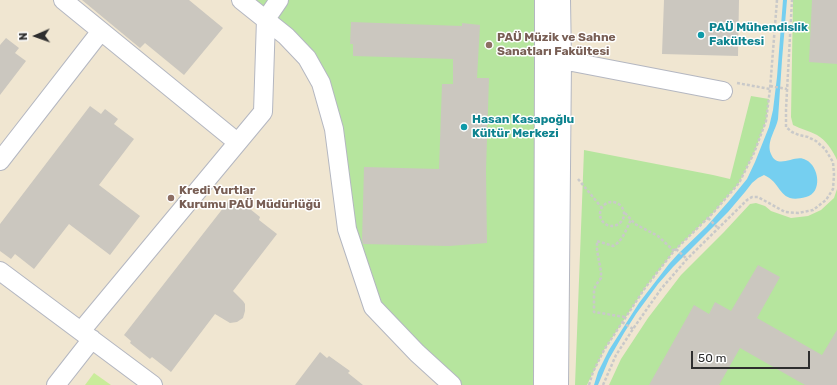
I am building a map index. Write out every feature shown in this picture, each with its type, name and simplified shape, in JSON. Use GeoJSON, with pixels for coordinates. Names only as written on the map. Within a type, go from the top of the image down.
{"type":"FeatureCollection","features":[{"type":"Feature","properties":{"kind":"street"},"geometry":{"type":"LineString","coordinates":[[63,0],[237,142]]}},
{"type":"Feature","properties":{"kind":"street"},"geometry":{"type":"LineString","coordinates":[[241,0],[286,36],[307,58],[321,83],[334,129],[347,229],[373,307],[417,354],[452,385]]}},
{"type":"Feature","properties":{"kind":"street"},"geometry":{"type":"LineString","coordinates":[[56,385],[86,335],[262,112],[266,19],[278,0]]}},
{"type":"Feature","properties":{"kind":"street"},"geometry":{"type":"LineString","coordinates":[[543,385],[544,0]]}},
{"type":"Feature","properties":{"kind":"street"},"geometry":{"type":"LineString","coordinates":[[559,385],[562,60],[561,0]]}},
{"type":"Feature","properties":{"kind":"street"},"geometry":{"type":"LineString","coordinates":[[0,162],[101,31]]}},
{"type":"Feature","properties":{"kind":"street"},"geometry":{"type":"LineString","coordinates":[[544,59],[562,60],[723,91]]}},
{"type":"Feature","properties":{"kind":"street"},"geometry":{"type":"LineString","coordinates":[[0,271],[153,385]]}},
{"type":"Feature","properties":{"kind":"path"},"geometry":{"type":"LineString","coordinates":[[589,385],[593,372],[604,350],[645,288],[675,250],[708,218],[738,183],[754,153],[766,121],[777,0]]}},
{"type":"Feature","properties":{"kind":"path"},"geometry":{"type":"LineString","coordinates":[[603,385],[616,354],[661,289],[687,259],[747,200],[752,197],[758,197],[785,212],[798,213],[813,210],[826,200],[833,189],[833,162],[825,149],[816,141],[792,132],[786,127],[792,0]]}},
{"type":"Feature","properties":{"kind":"path"},"geometry":{"type":"LineString","coordinates":[[770,86],[787,89]]}},
{"type":"Feature","properties":{"kind":"path"},"geometry":{"type":"LineString","coordinates":[[578,172],[578,179],[602,208]]}},
{"type":"Feature","properties":{"kind":"path"},"geometry":{"type":"LineString","coordinates":[[624,213],[620,223],[613,226],[609,226],[603,222],[600,214],[602,208],[606,204],[614,202],[618,203],[624,213],[635,224],[658,236],[687,259]]}},
{"type":"Feature","properties":{"kind":"path"},"geometry":{"type":"LineString","coordinates":[[708,218],[718,228]]}},
{"type":"Feature","properties":{"kind":"path"},"geometry":{"type":"LineString","coordinates":[[625,318],[594,312],[594,289],[601,278],[597,241],[613,246],[617,244],[621,240],[631,220]]}},
{"type":"Feature","properties":{"kind":"path"},"geometry":{"type":"LineString","coordinates":[[622,322],[633,328]]}},
{"type":"Feature","properties":{"kind":"shaded area"},"geometry":{"type":"Polygon","coordinates":[[[0,0],[837,0],[837,385],[0,385],[0,0]]]}},
{"type":"Feature","properties":{"kind":"green space"},"geometry":{"type":"Polygon","coordinates":[[[240,0],[544,0],[538,385],[450,385],[380,315],[347,229],[321,83],[240,0]]]}},
{"type":"Feature","properties":{"kind":"green space"},"geometry":{"type":"Polygon","coordinates":[[[793,0],[837,0],[837,160],[829,146],[820,137],[793,125],[791,117],[793,0]]]}},
{"type":"Feature","properties":{"kind":"green space"},"geometry":{"type":"Polygon","coordinates":[[[751,96],[769,99],[766,121],[754,153],[739,183],[713,213],[674,251],[645,288],[604,350],[587,385],[575,385],[584,150],[730,179],[751,96]]]}},
{"type":"Feature","properties":{"kind":"green space"},"geometry":{"type":"Polygon","coordinates":[[[837,189],[837,385],[609,385],[621,359],[648,318],[681,275],[750,204],[756,203],[765,206],[771,211],[791,218],[808,216],[821,210],[834,198],[837,189]]]}},
{"type":"Feature","properties":{"kind":"green space"},"geometry":{"type":"Polygon","coordinates":[[[94,373],[111,385],[85,385],[94,373]]]}},
{"type":"Feature","properties":{"kind":"water"},"geometry":{"type":"Polygon","coordinates":[[[783,0],[787,0],[778,119],[770,141],[770,150],[774,159],[778,161],[782,162],[802,158],[810,163],[816,173],[817,185],[815,190],[811,195],[797,199],[785,196],[775,183],[764,175],[752,183],[728,212],[658,284],[624,333],[609,359],[598,385],[594,385],[598,372],[609,350],[639,303],[669,264],[706,227],[747,179],[769,127],[773,110],[783,0]]]}},
{"type":"Feature","properties":{"kind":"building"},"geometry":{"type":"Polygon","coordinates":[[[82,0],[189,0],[223,28],[184,75],[145,43],[140,48],[82,0]]]}},
{"type":"Feature","properties":{"kind":"building","name":"PAÜ Mühendislik Fakültesi"},"geometry":{"type":"Polygon","coordinates":[[[664,0],[739,0],[738,56],[662,54],[664,0]]]}},
{"type":"Feature","properties":{"kind":"building"},"geometry":{"type":"Polygon","coordinates":[[[812,0],[837,0],[837,64],[809,62],[812,0]]]}},
{"type":"Feature","properties":{"kind":"building"},"geometry":{"type":"Polygon","coordinates":[[[351,22],[462,26],[462,23],[480,25],[477,78],[489,78],[486,170],[487,243],[449,246],[363,244],[364,167],[439,169],[442,84],[453,84],[453,59],[353,56],[353,44],[350,44],[351,22]]]}},
{"type":"Feature","properties":{"kind":"building"},"geometry":{"type":"Polygon","coordinates":[[[6,38],[19,48],[15,53],[26,61],[0,95],[0,45],[6,38]]]}},
{"type":"Feature","properties":{"kind":"building"},"geometry":{"type":"Polygon","coordinates":[[[90,106],[101,114],[105,109],[118,119],[114,124],[134,139],[99,185],[140,216],[110,255],[69,224],[34,269],[15,254],[11,259],[0,251],[0,224],[90,106]]]}},
{"type":"Feature","properties":{"kind":"building"},"geometry":{"type":"Polygon","coordinates":[[[231,198],[238,203],[240,201],[260,217],[259,220],[277,234],[233,291],[245,304],[243,318],[237,322],[230,323],[215,314],[171,372],[152,357],[150,359],[130,343],[131,341],[124,335],[231,198]]]}},
{"type":"Feature","properties":{"kind":"building"},"geometry":{"type":"Polygon","coordinates":[[[758,265],[780,277],[757,318],[822,355],[837,330],[837,385],[805,385],[740,348],[719,385],[649,385],[694,305],[709,314],[715,302],[731,311],[758,265]]]}},
{"type":"Feature","properties":{"kind":"building"},"geometry":{"type":"Polygon","coordinates":[[[320,352],[327,358],[329,356],[350,371],[348,373],[363,385],[295,385],[320,352]]]}},
{"type":"Feature","properties":{"kind":"place","name":"PAÜ Mühendislik Fakültesi"},"geometry":{"type":"Point","coordinates":[701,35]}},
{"type":"Feature","properties":{"kind":"place","name":"PAÜ Müzik ve Sahne Sanatları Fakültesi"},"geometry":{"type":"Point","coordinates":[489,45]}},
{"type":"Feature","properties":{"kind":"place","name":"Hasan Kasapoğlu Kültür Merkezi"},"geometry":{"type":"Point","coordinates":[464,127]}},
{"type":"Feature","properties":{"kind":"place","name":"Kredi Yurtlar Kurumu PAÜ Müdürlüğü"},"geometry":{"type":"Point","coordinates":[171,198]}}]}
